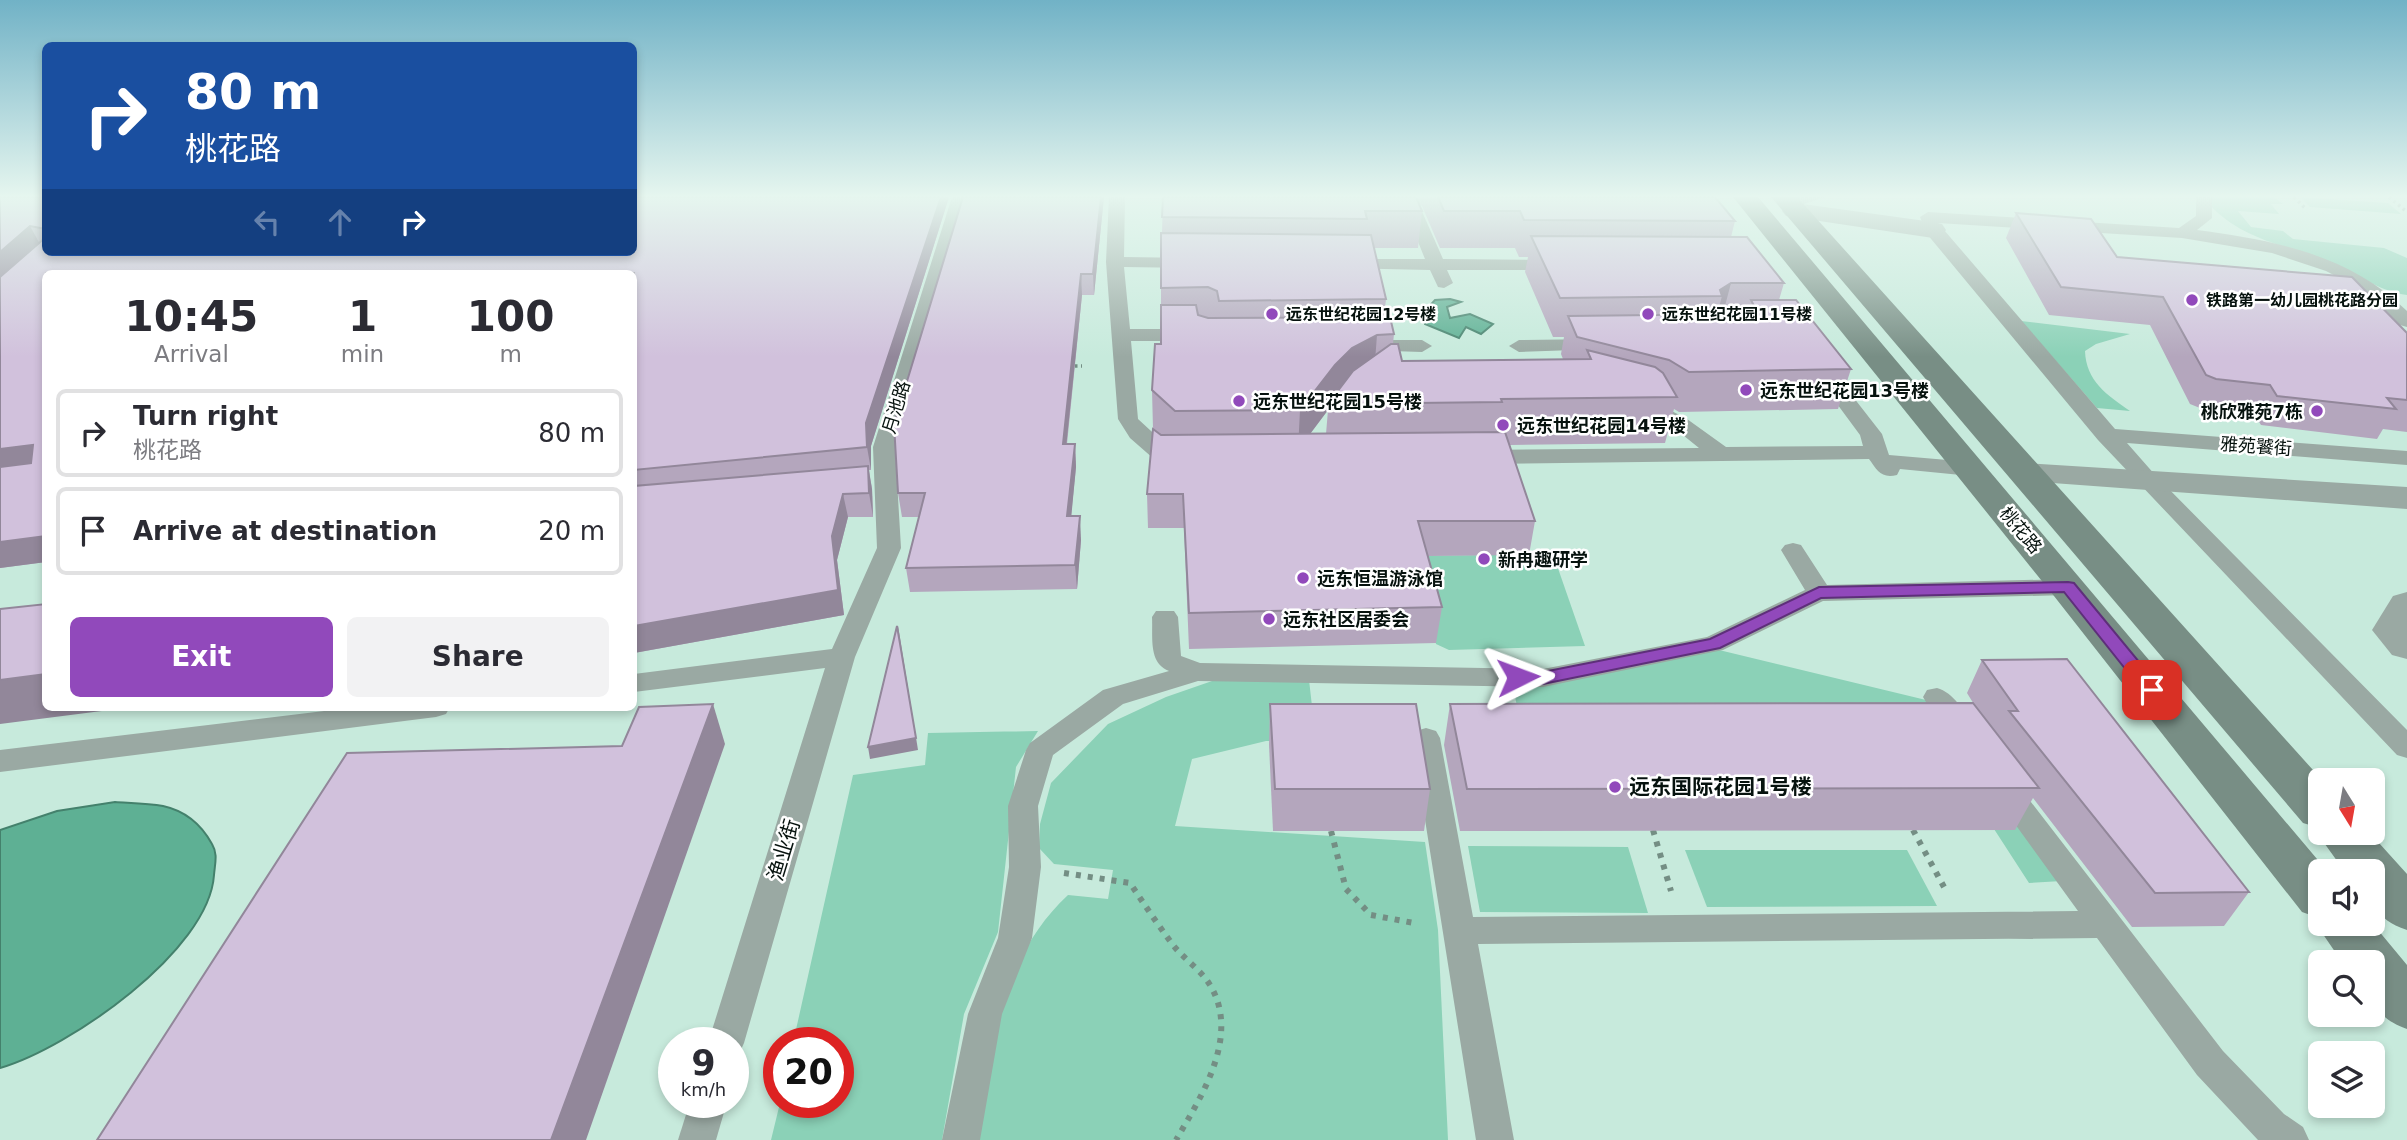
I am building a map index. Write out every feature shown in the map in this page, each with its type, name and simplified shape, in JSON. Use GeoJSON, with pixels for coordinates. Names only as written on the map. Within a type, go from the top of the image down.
{"type":"FeatureCollection","features":[{"type":"Feature","properties":{"kind":"main road","name":"桃花路"},"geometry":{"type":"LineString","coordinates":[[1789,250],[2068,587],[2308,883]]}},
{"type":"Feature","properties":{"kind":"main road"},"geometry":{"type":"LineString","coordinates":[[1837,250],[2025,473],[2308,796]]}},
{"type":"Feature","properties":{"kind":"main road"},"geometry":{"type":"LineString","coordinates":[[2351,845],[2407,909]]}},
{"type":"Feature","properties":{"kind":"main road"},"geometry":{"type":"LineString","coordinates":[[2352,936],[2363,950]]}},
{"type":"Feature","properties":{"kind":"main road"},"geometry":{"type":"LineString","coordinates":[[2385,978],[2407,1005]]}},
{"type":"Feature","properties":{"kind":"street"},"geometry":{"type":"LineString","coordinates":[[2025,473],[2407,498]]}},
{"type":"Feature","properties":{"kind":"street"},"geometry":{"type":"LineString","coordinates":[[2407,605],[2392,630],[2407,645]]}},
{"type":"Feature","properties":{"kind":"lane","name":"月池路"},"geometry":{"type":"LineString","coordinates":[[842,657],[889,548],[884,447],[944,250]]}},
{"type":"Feature","properties":{"kind":"lane"},"geometry":{"type":"LineString","coordinates":[[1115,250],[1128,419],[1138,433],[1170,461],[1198,460]]}},
{"type":"Feature","properties":{"kind":"lane"},"geometry":{"type":"LineString","coordinates":[[1430,250],[1444,284]]}},
{"type":"Feature","properties":{"kind":"lane"},"geometry":{"type":"LineString","coordinates":[[1950,250],[2148,481],[2407,748]]}},
{"type":"Feature","properties":{"kind":"lane"},"geometry":{"type":"LineString","coordinates":[[2282,250],[2347,274],[2383,295],[2407,321]]}},
{"type":"Feature","properties":{"kind":"lane"},"geometry":{"type":"LineString","coordinates":[[1115,262],[1213,263]]}},
{"type":"Feature","properties":{"kind":"lane"},"geometry":{"type":"LineString","coordinates":[[1324,263],[1575,265]]}},
{"type":"Feature","properties":{"kind":"lane"},"geometry":{"type":"LineString","coordinates":[[1122,335],[1207,334],[1208,348]]}},
{"type":"Feature","properties":{"kind":"lane"},"geometry":{"type":"LineString","coordinates":[[1519,346],[1612,345]]}},
{"type":"Feature","properties":{"kind":"lane"},"geometry":{"type":"LineString","coordinates":[[1342,347],[1422,346]]}},
{"type":"Feature","properties":{"kind":"lane"},"geometry":{"type":"LineString","coordinates":[[1808,351],[1871,434],[1882,461]]}},
{"type":"Feature","properties":{"kind":"lane"},"geometry":{"type":"LineString","coordinates":[[1623,396],[1652,406],[1721,454]]}},
{"type":"Feature","properties":{"kind":"lane","name":"雅苑饕街"},"geometry":{"type":"LineString","coordinates":[[2106,435],[2407,458]]}},
{"type":"Feature","properties":{"kind":"lane"},"geometry":{"type":"LineString","coordinates":[[1459,457],[1721,454],[1882,461],[1971,469]]}},
{"type":"Feature","properties":{"kind":"lane"},"geometry":{"type":"LineString","coordinates":[[859,481],[886,478]]}},
{"type":"Feature","properties":{"kind":"lane"},"geometry":{"type":"LineString","coordinates":[[1793,550],[1819,593]]}},
{"type":"Feature","properties":{"kind":"lane"},"geometry":{"type":"LineString","coordinates":[[961,1140],[985,1014],[1015,938],[1025,867],[1023,806],[1040,750],[1113,698],[1197,672],[1543,678],[1714,644],[1819,593],[2068,587]]}},
{"type":"Feature","properties":{"kind":"lane"},"geometry":{"type":"LineString","coordinates":[[1165,617],[1168,661],[1197,672]]}},
{"type":"Feature","properties":{"kind":"lane"},"geometry":{"type":"LineString","coordinates":[[637,683],[842,657]]}},
{"type":"Feature","properties":{"kind":"lane","name":"渔业街"},"geometry":{"type":"LineString","coordinates":[[731,1027],[842,657]]}},
{"type":"Feature","properties":{"kind":"lane"},"geometry":{"type":"LineString","coordinates":[[1937,698],[2210,1063],[2271,1127],[2290,1140]]}},
{"type":"Feature","properties":{"kind":"lane"},"geometry":{"type":"LineString","coordinates":[[0,761],[404,711]]}},
{"type":"Feature","properties":{"kind":"lane"},"geometry":{"type":"LineString","coordinates":[[1426,737],[1496,1140]]}},
{"type":"Feature","properties":{"kind":"lane"},"geometry":{"type":"LineString","coordinates":[[1460,931],[2105,923]]}},
{"type":"Feature","properties":{"kind":"lane"},"geometry":{"type":"LineString","coordinates":[[697,1140],[704,1118]]}},
{"type":"Feature","properties":{"kind":"path"},"geometry":{"type":"LineString","coordinates":[[1055,366],[1082,366]]}},
{"type":"Feature","properties":{"kind":"path"},"geometry":{"type":"LineString","coordinates":[[1653,830],[1682,928]]}},
{"type":"Feature","properties":{"kind":"path"},"geometry":{"type":"LineString","coordinates":[[1913,830],[1964,925]]}},
{"type":"Feature","properties":{"kind":"path"},"geometry":{"type":"LineString","coordinates":[[1331,831],[1346,889],[1371,915],[1460,931]]}},
{"type":"Feature","properties":{"kind":"path"},"geometry":{"type":"LineString","coordinates":[[1025,867],[1130,883],[1174,946],[1210,985],[1219,1013],[1216,1064],[1196,1109],[1176,1140]]}},
{"type":"Feature","properties":{"kind":"shaded area"},"geometry":{"type":"Polygon","coordinates":[[[2294,250],[2389,250],[2407,258],[2407,295],[2389,291],[2321,259],[2294,250]]]}},
{"type":"Feature","properties":{"kind":"shaded area"},"geometry":{"type":"Polygon","coordinates":[[[1450,299],[1461,302],[1447,307],[1450,318],[1470,314],[1493,324],[1481,334],[1466,327],[1459,338],[1425,324],[1423,313],[1435,300],[1450,299]]]}},
{"type":"Feature","properties":{"kind":"shaded area"},"geometry":{"type":"Polygon","coordinates":[[[2021,321],[2130,334],[2096,344],[2085,351],[2089,371],[2099,386],[2130,411],[2097,408],[2021,321]]]}},
{"type":"Feature","properties":{"kind":"shaded area"},"geometry":{"type":"Polygon","coordinates":[[[1553,554],[1585,646],[1449,650],[1436,644],[1414,556],[1553,554]]]}},
{"type":"Feature","properties":{"kind":"shaded area"},"geometry":{"type":"Polygon","coordinates":[[[1719,650],[1926,700],[2062,881],[2029,883],[1937,741],[1524,737],[1513,688],[1719,650]]]}},
{"type":"Feature","properties":{"kind":"shaded area"},"geometry":{"type":"Polygon","coordinates":[[[1215,680],[1309,680],[1316,741],[1266,741],[1192,759],[1175,826],[1425,842],[1438,930],[1448,1140],[965,1140],[1000,1009],[1027,947],[1045,920],[1068,895],[1108,899],[1113,870],[1054,864],[1039,848],[1040,824],[1051,783],[1108,724],[1166,697],[1215,680]]]}},
{"type":"Feature","properties":{"kind":"shaded area"},"geometry":{"type":"Polygon","coordinates":[[[1038,731],[1016,767],[998,932],[964,1014],[942,1140],[771,1140],[776,1118],[854,1118],[854,1027],[797,1027],[853,775],[925,765],[928,733],[1038,731]]]}},
{"type":"Feature","properties":{"kind":"shaded area"},"geometry":{"type":"Polygon","coordinates":[[[115,802],[171,808],[192,819],[203,830],[216,855],[206,904],[188,934],[162,964],[131,993],[62,1040],[0,1068],[0,830],[57,811],[115,802]]]}},
{"type":"Feature","properties":{"kind":"shaded area"},"geometry":{"type":"Polygon","coordinates":[[[1468,846],[1628,847],[1648,913],[1480,912],[1468,846]]]}},
{"type":"Feature","properties":{"kind":"shaded area"},"geometry":{"type":"Polygon","coordinates":[[[1685,850],[1907,850],[1937,906],[1707,907],[1685,850]]]}},
{"type":"Feature","properties":{"kind":"building"},"geometry":{"type":"Polygon","coordinates":[[[31,250],[42,250],[42,256],[637,256],[637,250],[923,250],[866,423],[867,447],[637,470],[637,270],[42,270],[42,537],[0,542],[0,467],[31,463],[33,445],[0,449],[0,277],[31,250]]]}},
{"type":"Feature","properties":{"kind":"building"},"geometry":{"type":"Polygon","coordinates":[[[947,250],[1095,250],[1093,274],[1081,274],[1063,444],[1075,444],[1067,516],[1080,516],[1075,565],[906,568],[925,493],[898,493],[894,424],[947,250]]]}},
{"type":"Feature","properties":{"kind":"building"},"geometry":{"type":"Polygon","coordinates":[[[1161,250],[1375,250],[1386,299],[1219,301],[1217,291],[1208,287],[1161,288],[1161,250]]]}},
{"type":"Feature","properties":{"kind":"building"},"geometry":{"type":"Polygon","coordinates":[[[1538,250],[1758,250],[1784,283],[1731,283],[1720,290],[1722,296],[1560,298],[1538,250]]]}},
{"type":"Feature","properties":{"kind":"building","name":"铁路第一幼儿园桃花路分园"},"geometry":{"type":"Polygon","coordinates":[[[2039,250],[2112,250],[2117,257],[2352,277],[2407,333],[2407,400],[2387,398],[2396,409],[2277,396],[2270,385],[2216,379],[2206,375],[2163,297],[2061,287],[2039,250]]]}},
{"type":"Feature","properties":{"kind":"building"},"geometry":{"type":"Polygon","coordinates":[[[1751,300],[1796,300],[1851,369],[1689,372],[1669,360],[1577,337],[1568,316],[1741,314],[1754,306],[1751,300]]]}},
{"type":"Feature","properties":{"kind":"building"},"geometry":{"type":"Polygon","coordinates":[[[1161,305],[1196,305],[1198,315],[1208,318],[1390,317],[1394,334],[1377,335],[1352,348],[1335,365],[1300,410],[1175,411],[1152,390],[1155,344],[1161,344],[1161,305]]]}},
{"type":"Feature","properties":{"kind":"building"},"geometry":{"type":"Polygon","coordinates":[[[1391,344],[1398,344],[1402,361],[1591,359],[1587,350],[1655,367],[1663,373],[1677,397],[1328,404],[1353,371],[1391,344]]]}},
{"type":"Feature","properties":{"kind":"building"},"geometry":{"type":"Polygon","coordinates":[[[1153,429],[1161,435],[1505,432],[1535,521],[1418,521],[1442,607],[1189,613],[1183,494],[1147,494],[1153,429]]]}},
{"type":"Feature","properties":{"kind":"building"},"geometry":{"type":"Polygon","coordinates":[[[868,466],[869,493],[843,494],[832,536],[838,590],[637,625],[637,486],[868,466]]]}},
{"type":"Feature","properties":{"kind":"building"},"geometry":{"type":"Polygon","coordinates":[[[42,604],[42,675],[0,680],[0,609],[42,604]]]}},
{"type":"Feature","properties":{"kind":"building"},"geometry":{"type":"Polygon","coordinates":[[[897,626],[916,738],[868,747],[897,626]]]}},
{"type":"Feature","properties":{"kind":"building"},"geometry":{"type":"Polygon","coordinates":[[[2067,659],[2249,892],[2155,893],[2009,711],[2018,711],[1982,660],[2067,659]]]}},
{"type":"Feature","properties":{"kind":"building"},"geometry":{"type":"Polygon","coordinates":[[[1973,703],[2039,788],[1467,789],[1450,704],[1973,703]]]}},
{"type":"Feature","properties":{"kind":"building"},"geometry":{"type":"Polygon","coordinates":[[[713,704],[551,1140],[97,1140],[347,753],[622,746],[639,707],[713,704]]]}},
{"type":"Feature","properties":{"kind":"building"},"geometry":{"type":"Polygon","coordinates":[[[1270,704],[1416,704],[1430,789],[1275,789],[1270,704]]]}},
{"type":"Feature","properties":{"kind":"place","name":"铁路第一幼儿园桃花路分园"},"geometry":{"type":"Point","coordinates":[2192,300]}},
{"type":"Feature","properties":{"kind":"place","name":"远东世纪花园12号楼"},"geometry":{"type":"Point","coordinates":[1272,314]}},
{"type":"Feature","properties":{"kind":"place","name":"远东世纪花园11号楼"},"geometry":{"type":"Point","coordinates":[1648,314]}},
{"type":"Feature","properties":{"kind":"place","name":"远东世纪花园13号楼"},"geometry":{"type":"Point","coordinates":[1746,390]}},
{"type":"Feature","properties":{"kind":"place","name":"远东世纪花园15号楼"},"geometry":{"type":"Point","coordinates":[1239,401]}},
{"type":"Feature","properties":{"kind":"place","name":"桃欣雅苑7栋"},"geometry":{"type":"Point","coordinates":[2317,411]}},
{"type":"Feature","properties":{"kind":"place","name":"远东世纪花园14号楼"},"geometry":{"type":"Point","coordinates":[1503,425]}},
{"type":"Feature","properties":{"kind":"place","name":"新冉趣研学"},"geometry":{"type":"Point","coordinates":[1484,559]}},
{"type":"Feature","properties":{"kind":"place","name":"远东恒温游泳馆"},"geometry":{"type":"Point","coordinates":[1303,578]}},
{"type":"Feature","properties":{"kind":"place","name":"远东社区居委会"},"geometry":{"type":"Point","coordinates":[1269,619]}},
{"type":"Feature","properties":{"kind":"place","name":"远东国际花园1号楼"},"geometry":{"type":"Point","coordinates":[1615,787]}},
{"type":"Feature","properties":{"kind":"route"},"geometry":{"type":"LineString","coordinates":[[1518,677],[1543,678],[1714,644],[1819,593],[2068,587],[2152,690]]}}]}
